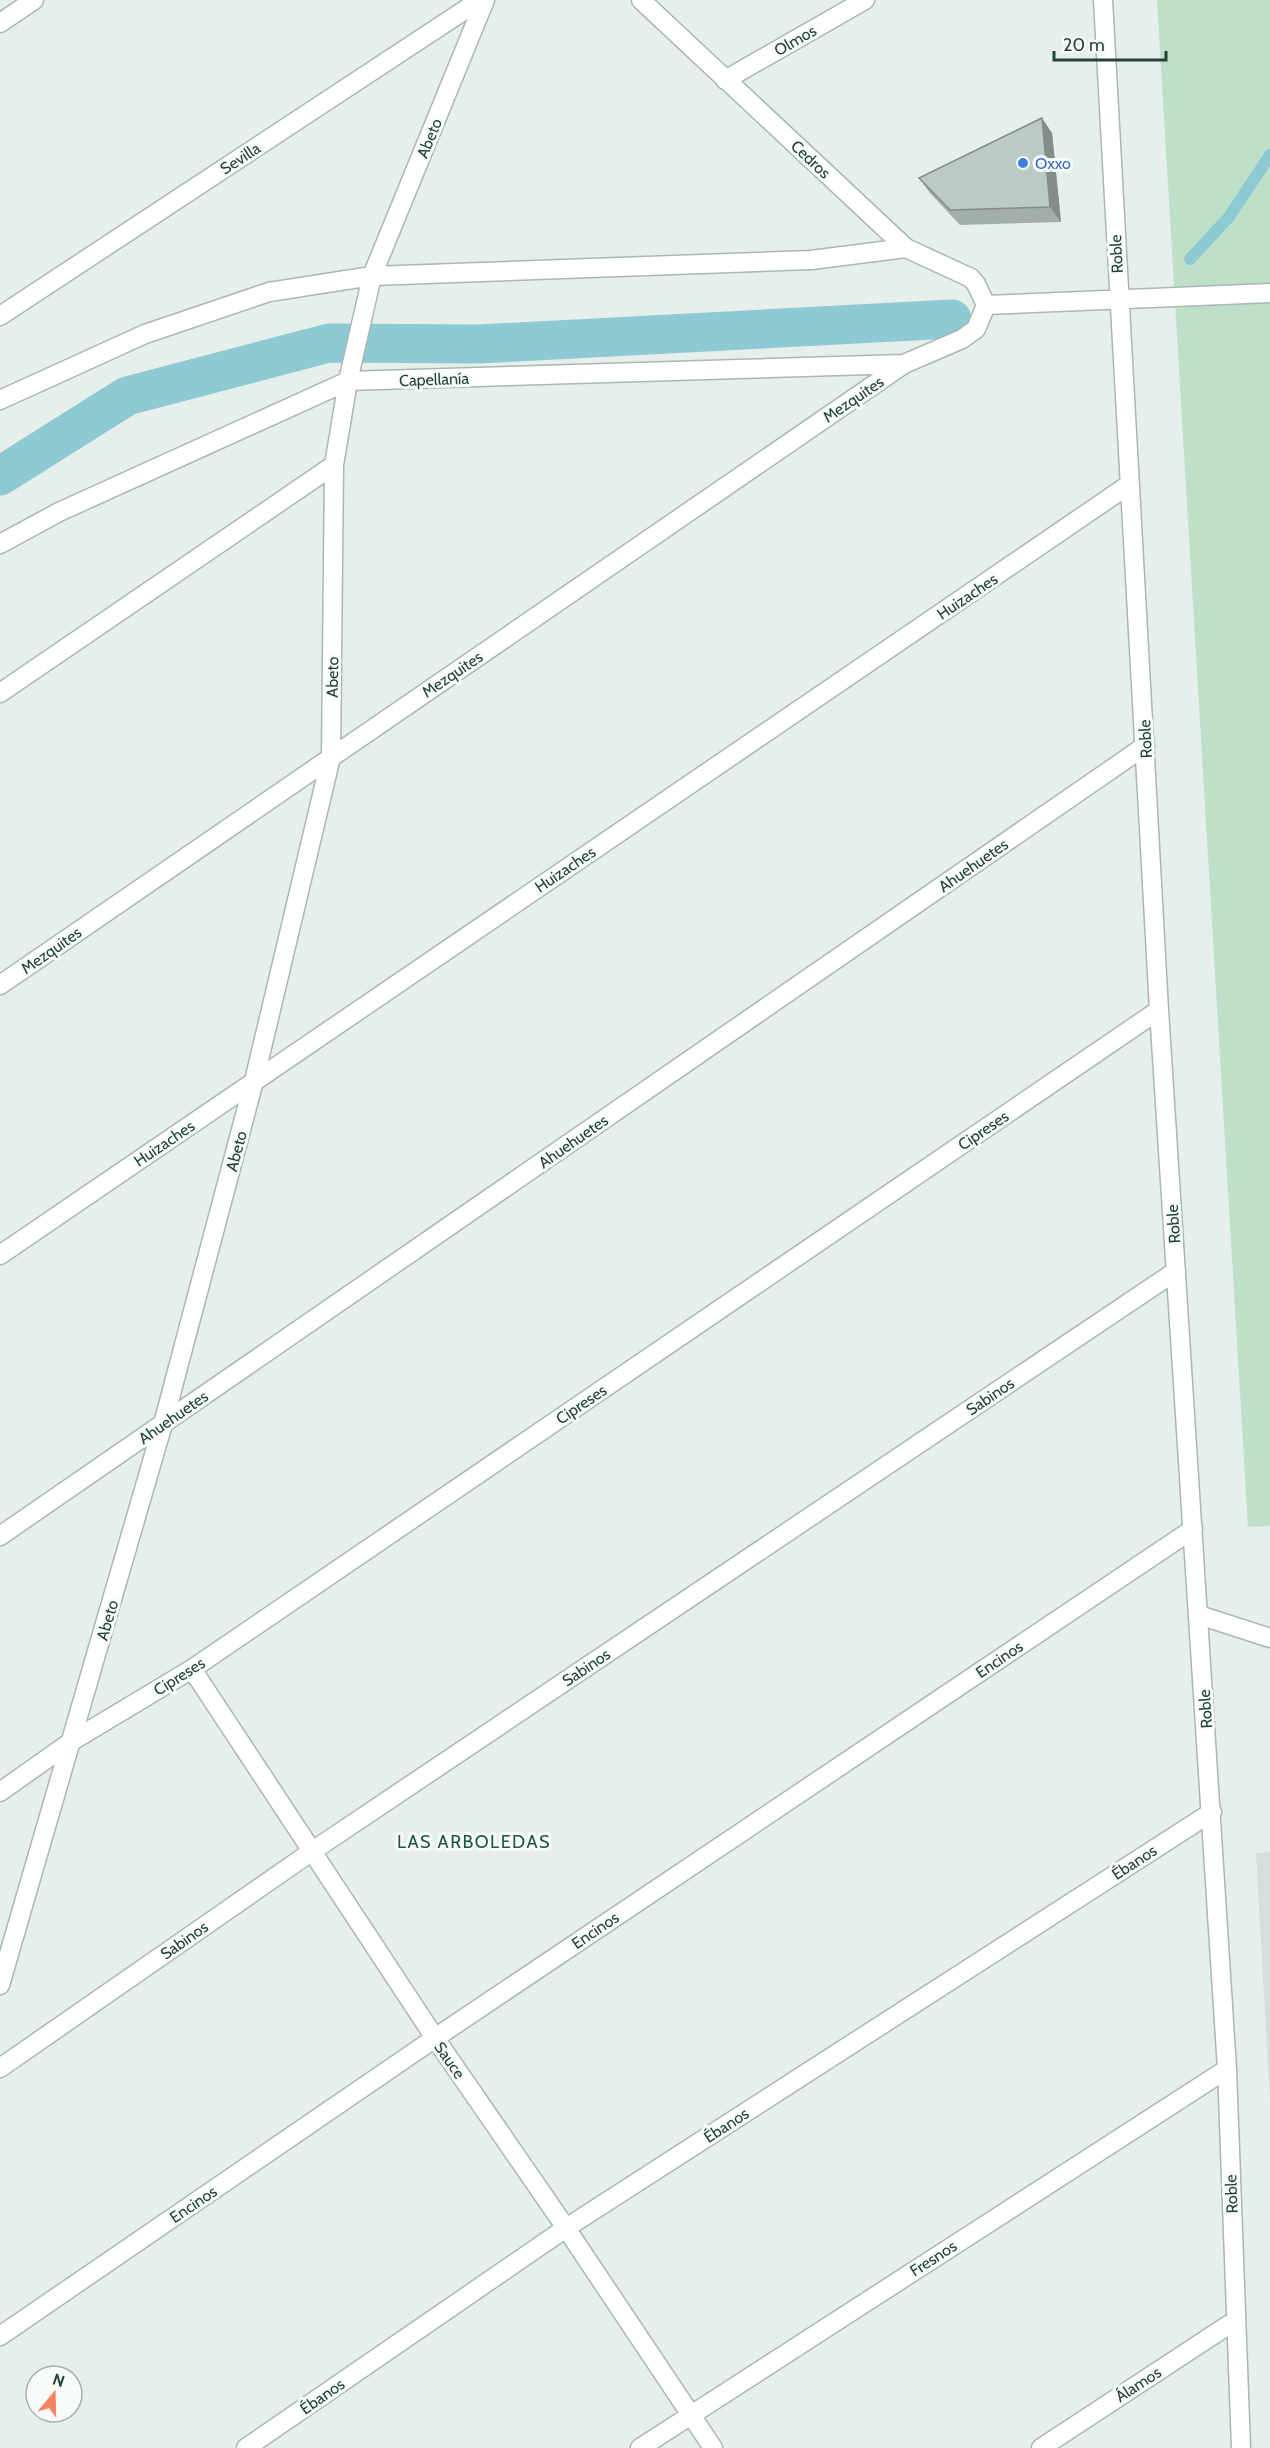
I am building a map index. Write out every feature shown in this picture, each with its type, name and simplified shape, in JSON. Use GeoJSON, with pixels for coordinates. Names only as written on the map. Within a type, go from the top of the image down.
{"type":"FeatureCollection","features":[{"type":"Feature","properties":{"kind":"street"},"geometry":{"type":"LineString","coordinates":[[0,23],[34,0]]}},
{"type":"Feature","properties":{"kind":"street","name":"Sevilla"},"geometry":{"type":"LineString","coordinates":[[0,316],[480,0]]}},
{"type":"Feature","properties":{"kind":"street","name":"Abeto"},"geometry":{"type":"LineString","coordinates":[[0,1985],[163,1424],[254,1082],[331,757],[334,465],[348,381],[372,276],[485,0]]}},
{"type":"Feature","properties":{"kind":"street","name":"Cedros"},"geometry":{"type":"LineString","coordinates":[[640,0],[906,248],[971,278],[986,305]]}},
{"type":"Feature","properties":{"kind":"street","name":"Olmos"},"geometry":{"type":"LineString","coordinates":[[725,80],[865,0]]}},
{"type":"Feature","properties":{"kind":"street","name":"Roble"},"geometry":{"type":"LineString","coordinates":[[1103,0],[1159,1010],[1227,2069],[1241,2448]]}},
{"type":"Feature","properties":{"kind":"street"},"geometry":{"type":"LineString","coordinates":[[0,400],[145,334],[269,292],[372,276],[811,260],[906,248]]}},
{"type":"Feature","properties":{"kind":"street"},"geometry":{"type":"LineString","coordinates":[[904,364],[962,339],[976,329],[986,305],[1270,293]]}},
{"type":"Feature","properties":{"kind":"street","name":"Capellanía"},"geometry":{"type":"LineString","coordinates":[[0,544],[59,512],[348,381],[904,364]]}},
{"type":"Feature","properties":{"kind":"street","name":"Mezquites"},"geometry":{"type":"LineString","coordinates":[[0,985],[904,364]]}},
{"type":"Feature","properties":{"kind":"street"},"geometry":{"type":"LineString","coordinates":[[0,693],[334,465]]}},
{"type":"Feature","properties":{"kind":"street","name":"Huizaches"},"geometry":{"type":"LineString","coordinates":[[0,1255],[1130,484]]}},
{"type":"Feature","properties":{"kind":"street","name":"Ahuehuetes"},"geometry":{"type":"LineString","coordinates":[[0,1536],[1145,746]]}},
{"type":"Feature","properties":{"kind":"street","name":"Cipreses"},"geometry":{"type":"LineString","coordinates":[[0,1792],[72,1741],[192,1669],[1159,1010]]}},
{"type":"Feature","properties":{"kind":"street","name":"Sabinos"},"geometry":{"type":"LineString","coordinates":[[0,2068],[311,1852],[1176,1271]]}},
{"type":"Feature","properties":{"kind":"street","name":"Encinos"},"geometry":{"type":"LineString","coordinates":[[0,2336],[435,2038],[1193,1529]]}},
{"type":"Feature","properties":{"kind":"street"},"geometry":{"type":"LineString","coordinates":[[1199,1615],[1270,1638]]}},
{"type":"Feature","properties":{"kind":"street","name":"Sauce"},"geometry":{"type":"LineString","coordinates":[[192,1669],[435,2038],[713,2448]]}},
{"type":"Feature","properties":{"kind":"street","name":"Ébanos"},"geometry":{"type":"LineString","coordinates":[[246,2448],[566,2228],[1212,1812]]}},
{"type":"Feature","properties":{"kind":"street","name":"Fresnos"},"geometry":{"type":"LineString","coordinates":[[640,2448],[689,2414],[1227,2069]]}},
{"type":"Feature","properties":{"kind":"street","name":"Álamos"},"geometry":{"type":"LineString","coordinates":[[1041,2448],[1236,2320]]}},
{"type":"Feature","properties":{"kind":"shaded area"},"geometry":{"type":"Polygon","coordinates":[[[1270,1852],[1270,2101],[1256,1853],[1270,1852]]]}},
{"type":"Feature","properties":{"kind":"green space"},"geometry":{"type":"Polygon","coordinates":[[[1157,0],[1270,0],[1270,1526],[1248,1527],[1157,0]]]}},
{"type":"Feature","properties":{"kind":"building","name":"Oxxo"},"geometry":{"type":"Polygon","coordinates":[[[1042,118],[1050,207],[950,210],[919,178],[1042,118]]]}},
{"type":"Feature","properties":{"kind":"waterway"},"geometry":{"type":"LineString","coordinates":[[1190,259],[1229,217],[1270,155]]}},
{"type":"Feature","properties":{"kind":"waterway"},"geometry":{"type":"LineString","coordinates":[[0,476],[127,396],[329,343],[479,344],[952,319]]}},
{"type":"Feature","properties":{"kind":"place","name":"Oxxo"},"geometry":{"type":"Point","coordinates":[1023,163]}},
{"type":"Feature","properties":{"kind":"district","name":"LAS ARBOLEDAS"},"geometry":{"type":"Point","coordinates":[474,1842]}}]}
